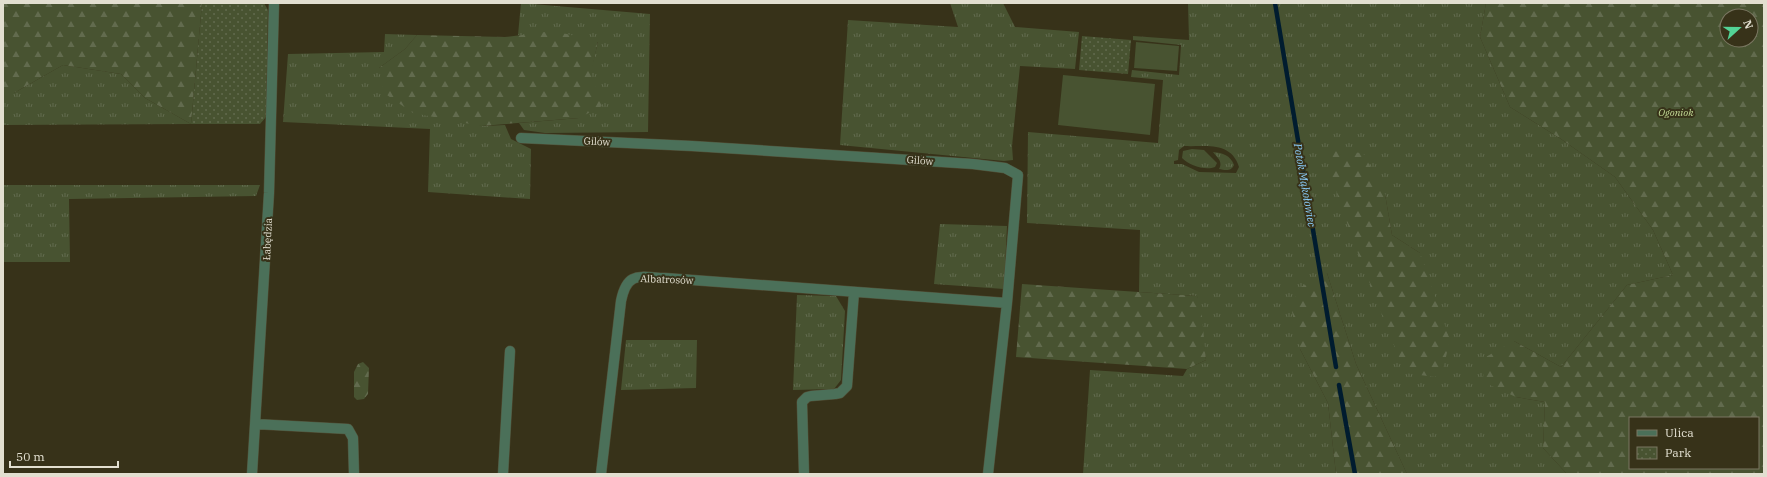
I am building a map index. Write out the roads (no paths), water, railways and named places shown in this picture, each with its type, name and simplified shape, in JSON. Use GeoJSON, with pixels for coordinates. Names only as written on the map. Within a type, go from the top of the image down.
{"type":"FeatureCollection","features":[{"type":"Feature","properties":{"kind":"street","name":"Łabędzia"},"geometry":{"type":"LineString","coordinates":[[252,474],[269,200],[274,3]]}},
{"type":"Feature","properties":{"kind":"street","name":"Gilów"},"geometry":{"type":"LineString","coordinates":[[521,138],[692,146],[973,164],[1005,168],[1018,175],[1007,303],[988,474]]}},
{"type":"Feature","properties":{"kind":"street","name":"Albatrosów"},"geometry":{"type":"LineString","coordinates":[[601,474],[621,301],[624,287],[629,280],[639,277],[665,278],[1007,303]]}},
{"type":"Feature","properties":{"kind":"street"},"geometry":{"type":"LineString","coordinates":[[804,474],[802,402],[807,397],[840,393],[847,386],[854,292]]}},
{"type":"Feature","properties":{"kind":"street"},"geometry":{"type":"LineString","coordinates":[[503,474],[510,351]]}},
{"type":"Feature","properties":{"kind":"street"},"geometry":{"type":"LineString","coordinates":[[255,424],[348,429],[353,438],[354,474]]}},
{"type":"Feature","properties":{"kind":"waterway","name":"Potok Mąkołowiec"},"geometry":{"type":"LineString","coordinates":[[1275,3],[1336,367]]}},
{"type":"Feature","properties":{"kind":"waterway","name":"Potok Mąkołowiec"},"geometry":{"type":"LineString","coordinates":[[1339,385],[1355,474]]}},
{"type":"Feature","properties":{"kind":"park label","name":"Ogoniok"},"geometry":{"type":"Point","coordinates":[1676,112]}}]}
